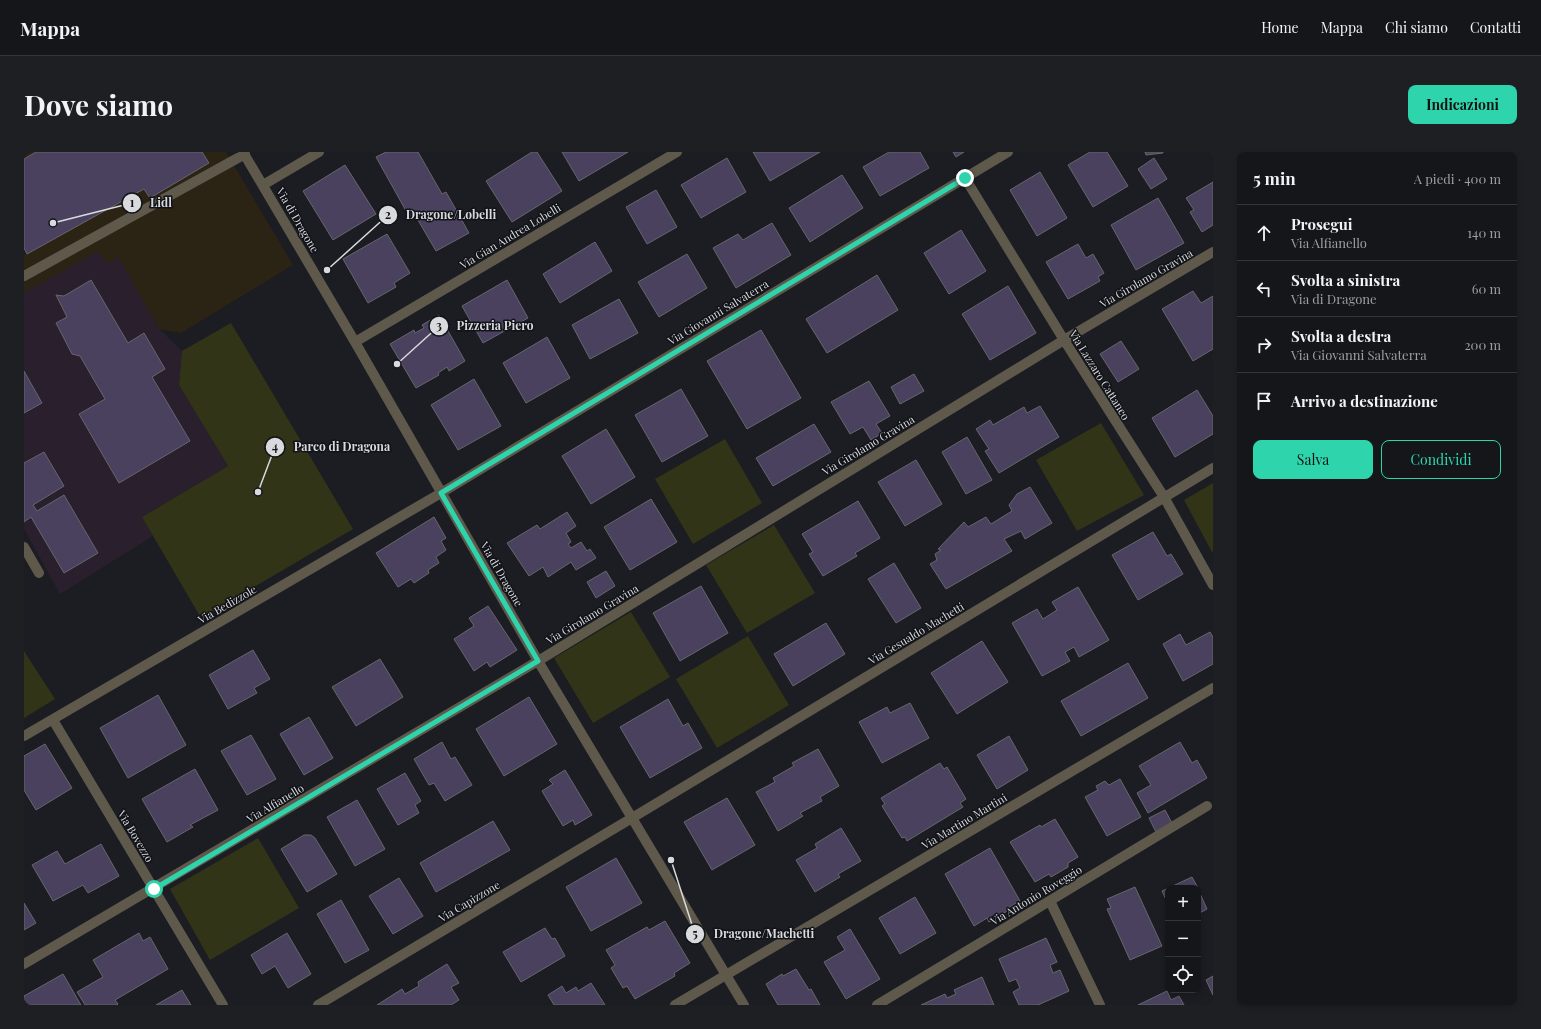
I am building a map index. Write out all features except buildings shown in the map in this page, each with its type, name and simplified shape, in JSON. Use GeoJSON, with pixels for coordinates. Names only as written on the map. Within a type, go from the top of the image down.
{"type":"FeatureCollection","features":[{"type":"Feature","properties":{"kind":"street"},"geometry":{"type":"LineString","coordinates":[[263,185],[319,152]]}},
{"type":"Feature","properties":{"kind":"street","name":"Via Gian Andrea Lobelli"},"geometry":{"type":"LineString","coordinates":[[355,342],[677,152]]}},
{"type":"Feature","properties":{"kind":"street","name":"Via Giovanni Salvaterra"},"geometry":{"type":"LineString","coordinates":[[441,493],[1008,152]]}},
{"type":"Feature","properties":{"kind":"street"},"geometry":{"type":"LineString","coordinates":[[24,276],[244,153]]}},
{"type":"Feature","properties":{"kind":"street","name":"Via di Dragone"},"geometry":{"type":"LineString","coordinates":[[244,153],[355,342],[538,661],[727,974],[744,1005]]}},
{"type":"Feature","properties":{"kind":"street","name":"Via Lazzaro Cattaneo"},"geometry":{"type":"LineString","coordinates":[[965,178],[1064,340],[1164,498],[1213,585]]}},
{"type":"Feature","properties":{"kind":"street","name":"Via Girolamo Gravina"},"geometry":{"type":"LineString","coordinates":[[538,661],[1064,340],[1213,252]]}},
{"type":"Feature","properties":{"kind":"street","name":"Via Gesualdo Machetti"},"geometry":{"type":"LineString","coordinates":[[632,818],[1213,468]]}},
{"type":"Feature","properties":{"kind":"street","name":"Via Bedizzole"},"geometry":{"type":"LineString","coordinates":[[24,736],[441,493]]}},
{"type":"Feature","properties":{"kind":"street"},"geometry":{"type":"LineString","coordinates":[[24,547],[39,573]]}},
{"type":"Feature","properties":{"kind":"street","name":"Via Alfianello"},"geometry":{"type":"LineString","coordinates":[[24,964],[154,889],[538,661]]}},
{"type":"Feature","properties":{"kind":"street","name":"Via Martino Martini"},"geometry":{"type":"LineString","coordinates":[[675,1005],[1213,688]]}},
{"type":"Feature","properties":{"kind":"street","name":"Via Bovezzo"},"geometry":{"type":"LineString","coordinates":[[53,720],[223,1005]]}},
{"type":"Feature","properties":{"kind":"street","name":"Via Antonio Roveggio"},"geometry":{"type":"LineString","coordinates":[[877,1005],[1207,806]]}},
{"type":"Feature","properties":{"kind":"street","name":"Via Capizzone"},"geometry":{"type":"LineString","coordinates":[[318,1005],[632,818]]}},
{"type":"Feature","properties":{"kind":"street"},"geometry":{"type":"LineString","coordinates":[[1050,901],[1100,1005]]}},
{"type":"Feature","properties":{"kind":"shaded area"},"geometry":{"type":"Polygon","coordinates":[[[24,152],[226,152],[293,265],[181,333],[159,329],[118,258],[107,264],[24,294],[24,255],[27,253],[24,248],[24,152]]]}},
{"type":"Feature","properties":{"kind":"shaded area"},"geometry":{"type":"Polygon","coordinates":[[[98,251],[107,264],[118,257],[159,329],[182,351],[179,385],[228,466],[142,517],[153,536],[60,594],[24,529],[24,293],[98,251]]]}},
{"type":"Feature","properties":{"kind":"green space"},"geometry":{"type":"Polygon","coordinates":[[[231,323],[353,529],[201,618],[142,517],[228,466],[179,385],[182,351],[231,323]]]}},
{"type":"Feature","properties":{"kind":"green space"},"geometry":{"type":"Polygon","coordinates":[[[1101,423],[1144,495],[1077,531],[1036,460],[1101,423]]]}},
{"type":"Feature","properties":{"kind":"green space"},"geometry":{"type":"Polygon","coordinates":[[[725,439],[762,503],[693,544],[655,479],[725,439]]]}},
{"type":"Feature","properties":{"kind":"green space"},"geometry":{"type":"Polygon","coordinates":[[[1213,483],[1213,551],[1212,552],[1184,500],[1213,483]]]}},
{"type":"Feature","properties":{"kind":"green space"},"geometry":{"type":"Polygon","coordinates":[[[774,525],[815,593],[747,633],[706,565],[774,525]]]}},
{"type":"Feature","properties":{"kind":"green space"},"geometry":{"type":"Polygon","coordinates":[[[631,612],[670,677],[593,723],[554,658],[631,612]]]}},
{"type":"Feature","properties":{"kind":"green space"},"geometry":{"type":"Polygon","coordinates":[[[748,636],[789,705],[717,748],[676,679],[748,636]]]}},
{"type":"Feature","properties":{"kind":"green space"},"geometry":{"type":"Polygon","coordinates":[[[24,651],[55,699],[24,718],[24,651]]]}},
{"type":"Feature","properties":{"kind":"green space"},"geometry":{"type":"Polygon","coordinates":[[[258,838],[299,908],[210,960],[170,889],[258,838]]]}},
{"type":"Feature","properties":{"kind":"place","name":"Lidl"},"geometry":{"type":"Point","coordinates":[53,223]}},
{"type":"Feature","properties":{"kind":"place","name":"Dragone/Lobelli"},"geometry":{"type":"Point","coordinates":[327,270]}},
{"type":"Feature","properties":{"kind":"place","name":"Pizzeria Piero"},"geometry":{"type":"Point","coordinates":[397,364]}},
{"type":"Feature","properties":{"kind":"place","name":"Parco di Dragona"},"geometry":{"type":"Point","coordinates":[258,492]}},
{"type":"Feature","properties":{"kind":"place","name":"Dragone/Machetti"},"geometry":{"type":"Point","coordinates":[671,860]}},
{"type":"Feature","properties":{"kind":"route"},"geometry":{"type":"LineString","coordinates":[[154,889],[538,661],[441,493],[965,178]]}}]}
